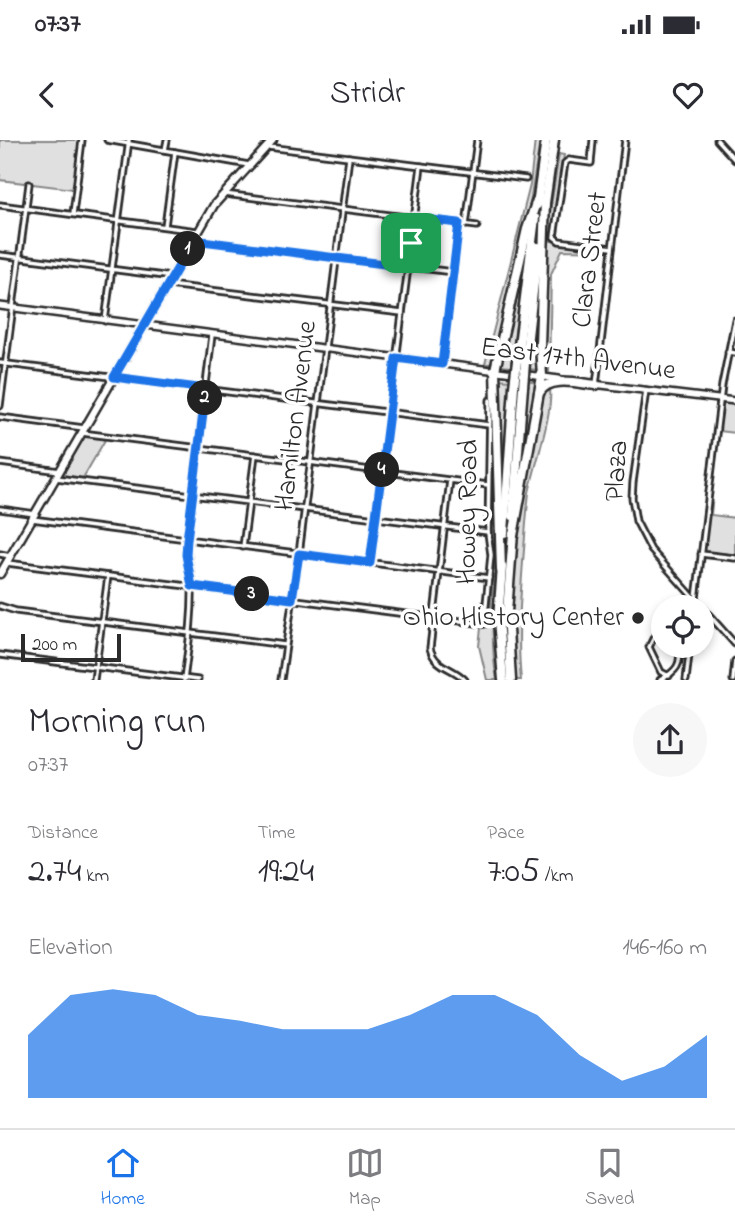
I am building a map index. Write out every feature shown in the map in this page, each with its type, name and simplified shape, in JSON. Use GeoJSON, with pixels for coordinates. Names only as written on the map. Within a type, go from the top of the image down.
{"type":"FeatureCollection","features":[{"type":"Feature","properties":{"kind":"highway"},"geometry":{"type":"LineString","coordinates":[[503,680],[498,619],[501,570],[546,140]]}},
{"type":"Feature","properties":{"kind":"highway"},"geometry":{"type":"LineString","coordinates":[[513,536],[542,376],[541,201],[554,140]]}},
{"type":"Feature","properties":{"kind":"highway"},"geometry":{"type":"LineString","coordinates":[[501,570],[495,370],[527,229],[541,201]]}},
{"type":"Feature","properties":{"kind":"highway"},"geometry":{"type":"LineString","coordinates":[[537,396],[544,386],[553,382],[596,384]]}},
{"type":"Feature","properties":{"kind":"highway"},"geometry":{"type":"LineString","coordinates":[[511,680],[507,612],[519,386]]}},
{"type":"Feature","properties":{"kind":"main road"},"geometry":{"type":"LineString","coordinates":[[0,574],[222,194],[273,140]]}},
{"type":"Feature","properties":{"kind":"street"},"geometry":{"type":"LineString","coordinates":[[73,214],[82,140]]}},
{"type":"Feature","properties":{"kind":"street"},"geometry":{"type":"LineString","coordinates":[[107,140],[249,165]]}},
{"type":"Feature","properties":{"kind":"street"},"geometry":{"type":"LineString","coordinates":[[164,150],[167,140]]}},
{"type":"Feature","properties":{"kind":"street"},"geometry":{"type":"LineString","coordinates":[[467,225],[477,140]]}},
{"type":"Feature","properties":{"kind":"street"},"geometry":{"type":"LineString","coordinates":[[593,140],[591,163],[566,162],[554,237],[559,241],[612,248]]}},
{"type":"Feature","properties":{"kind":"street","name":"Clara Street"},"geometry":{"type":"LineString","coordinates":[[596,384],[625,140]]}},
{"type":"Feature","properties":{"kind":"street"},"geometry":{"type":"LineString","coordinates":[[717,140],[735,160]]}},
{"type":"Feature","properties":{"kind":"street"},"geometry":{"type":"LineString","coordinates":[[105,321],[128,142]]}},
{"type":"Feature","properties":{"kind":"street"},"geometry":{"type":"LineString","coordinates":[[266,146],[526,179]]}},
{"type":"Feature","properties":{"kind":"street"},"geometry":{"type":"LineString","coordinates":[[165,227],[175,152]]}},
{"type":"Feature","properties":{"kind":"street","name":"Hamilton Avenue"},"geometry":{"type":"LineString","coordinates":[[281,680],[349,157]]}},
{"type":"Feature","properties":{"kind":"street"},"geometry":{"type":"LineString","coordinates":[[370,563],[421,166]]}},
{"type":"Feature","properties":{"kind":"street"},"geometry":{"type":"LineString","coordinates":[[0,406],[3,363],[29,184]]}},
{"type":"Feature","properties":{"kind":"street"},"geometry":{"type":"LineString","coordinates":[[222,194],[477,226]]}},
{"type":"Feature","properties":{"kind":"street"},"geometry":{"type":"LineString","coordinates":[[0,205],[199,231]]}},
{"type":"Feature","properties":{"kind":"street"},"geometry":{"type":"LineString","coordinates":[[442,364],[459,223]]}},
{"type":"Feature","properties":{"kind":"street"},"geometry":{"type":"LineString","coordinates":[[194,240],[453,272]]}},
{"type":"Feature","properties":{"kind":"street"},"geometry":{"type":"LineString","coordinates":[[0,255],[172,277]]}},
{"type":"Feature","properties":{"kind":"street"},"geometry":{"type":"LineString","coordinates":[[167,285],[402,313]]}},
{"type":"Feature","properties":{"kind":"street","name":"East 17th Avenue"},"geometry":{"type":"LineString","coordinates":[[0,306],[735,401]]}},
{"type":"Feature","properties":{"kind":"street"},"geometry":{"type":"LineString","coordinates":[[696,595],[720,399],[735,320]]}},
{"type":"Feature","properties":{"kind":"street"},"geometry":{"type":"LineString","coordinates":[[184,679],[192,586],[186,555],[187,540],[212,335]]}},
{"type":"Feature","properties":{"kind":"street"},"geometry":{"type":"LineString","coordinates":[[728,352],[735,353]]}},
{"type":"Feature","properties":{"kind":"street"},"geometry":{"type":"LineString","coordinates":[[3,363],[489,425]]}},
{"type":"Feature","properties":{"kind":"street","name":"Plaza"},"geometry":{"type":"LineString","coordinates":[[646,390],[633,482],[634,516],[651,550],[692,595]]}},
{"type":"Feature","properties":{"kind":"street","name":"Howey Road"},"geometry":{"type":"LineString","coordinates":[[432,617],[484,624],[491,555],[488,533],[490,400]]}},
{"type":"Feature","properties":{"kind":"street"},"geometry":{"type":"LineString","coordinates":[[0,417],[254,456],[488,485]]}},
{"type":"Feature","properties":{"kind":"street"},"geometry":{"type":"LineString","coordinates":[[243,547],[254,456]]}},
{"type":"Feature","properties":{"kind":"street"},"geometry":{"type":"LineString","coordinates":[[0,463],[58,475],[192,495],[488,533]]}},
{"type":"Feature","properties":{"kind":"street"},"geometry":{"type":"LineString","coordinates":[[450,480],[430,638],[432,655],[438,663],[460,674],[465,680]]}},
{"type":"Feature","properties":{"kind":"street"},"geometry":{"type":"LineString","coordinates":[[0,509],[187,540],[489,578]]}},
{"type":"Feature","properties":{"kind":"street"},"geometry":{"type":"LineString","coordinates":[[0,554],[8,559],[108,576],[432,617]]}},
{"type":"Feature","properties":{"kind":"street"},"geometry":{"type":"LineString","coordinates":[[701,554],[735,558]]}},
{"type":"Feature","properties":{"kind":"street"},"geometry":{"type":"LineString","coordinates":[[94,680],[108,576]]}},
{"type":"Feature","properties":{"kind":"street"},"geometry":{"type":"LineString","coordinates":[[0,606],[16,611],[285,645]]}},
{"type":"Feature","properties":{"kind":"street","name":"Plaza"},"geometry":{"type":"LineString","coordinates":[[714,620],[735,644]]}},
{"type":"Feature","properties":{"kind":"street"},"geometry":{"type":"LineString","coordinates":[[0,655],[198,680]]}},
{"type":"Feature","properties":{"kind":"street"},"geometry":{"type":"LineString","coordinates":[[654,658],[661,672],[660,680]]}},
{"type":"Feature","properties":{"kind":"street"},"geometry":{"type":"LineString","coordinates":[[660,680],[669,676],[680,658]]}},
{"type":"Feature","properties":{"kind":"street"},"geometry":{"type":"LineString","coordinates":[[686,680],[689,658]]}},
{"type":"Feature","properties":{"kind":"street"},"geometry":{"type":"LineString","coordinates":[[733,680],[735,661]]}},
{"type":"Feature","properties":{"kind":"street"},"geometry":{"type":"LineString","coordinates":[[661,672],[669,676]]}},
{"type":"Feature","properties":{"kind":"shaded area"},"geometry":{"type":"Polygon","coordinates":[[[0,140],[80,140],[73,189],[0,180],[0,140]]]}},
{"type":"Feature","properties":{"kind":"shaded area"},"geometry":{"type":"Polygon","coordinates":[[[535,140],[540,140],[530,204],[495,360],[485,364],[530,185],[535,140]]]}},
{"type":"Feature","properties":{"kind":"shaded area"},"geometry":{"type":"Polygon","coordinates":[[[559,154],[564,155],[551,241],[609,251],[562,250],[551,274],[549,371],[544,367],[547,232],[559,154]]]}},
{"type":"Feature","properties":{"kind":"shaded area"},"geometry":{"type":"Polygon","coordinates":[[[525,252],[511,367],[501,366],[500,364],[525,252]]]}},
{"type":"Feature","properties":{"kind":"shaded area"},"geometry":{"type":"Polygon","coordinates":[[[541,262],[538,370],[528,369],[541,262]]]}},
{"type":"Feature","properties":{"kind":"shaded area"},"geometry":{"type":"Polygon","coordinates":[[[499,379],[510,380],[501,512],[499,379]]]}},
{"type":"Feature","properties":{"kind":"shaded area"},"geometry":{"type":"Polygon","coordinates":[[[527,381],[537,383],[519,496],[527,381]]]}},
{"type":"Feature","properties":{"kind":"shaded area"},"geometry":{"type":"Polygon","coordinates":[[[549,383],[550,406],[528,502],[519,621],[521,680],[515,680],[512,609],[518,538],[537,396],[549,383]]]}},
{"type":"Feature","properties":{"kind":"shaded area"},"geometry":{"type":"Polygon","coordinates":[[[724,402],[735,403],[735,433],[718,431],[724,402]]]}},
{"type":"Feature","properties":{"kind":"shaded area"},"geometry":{"type":"Polygon","coordinates":[[[494,434],[497,530],[493,629],[497,680],[487,680],[479,646],[481,628],[488,627],[494,580],[494,434]]]}},
{"type":"Feature","properties":{"kind":"shaded area"},"geometry":{"type":"Polygon","coordinates":[[[85,436],[105,440],[83,478],[62,475],[85,436]]]}},
{"type":"Feature","properties":{"kind":"shaded area"},"geometry":{"type":"Polygon","coordinates":[[[712,504],[711,515],[735,518],[735,556],[704,552],[709,506],[712,504]]]}},
{"type":"Feature","properties":{"kind":"place","name":"Ohio History Center"},"geometry":{"type":"Point","coordinates":[638,618]}},
{"type":"Feature","properties":{"kind":"route"},"geometry":{"type":"LineString","coordinates":[[414,218],[459,223],[442,364],[396,358],[370,563],[299,554],[292,599],[192,586],[186,555],[187,540],[206,389],[114,377],[194,240],[408,267],[411,243],[414,218]]}}]}
